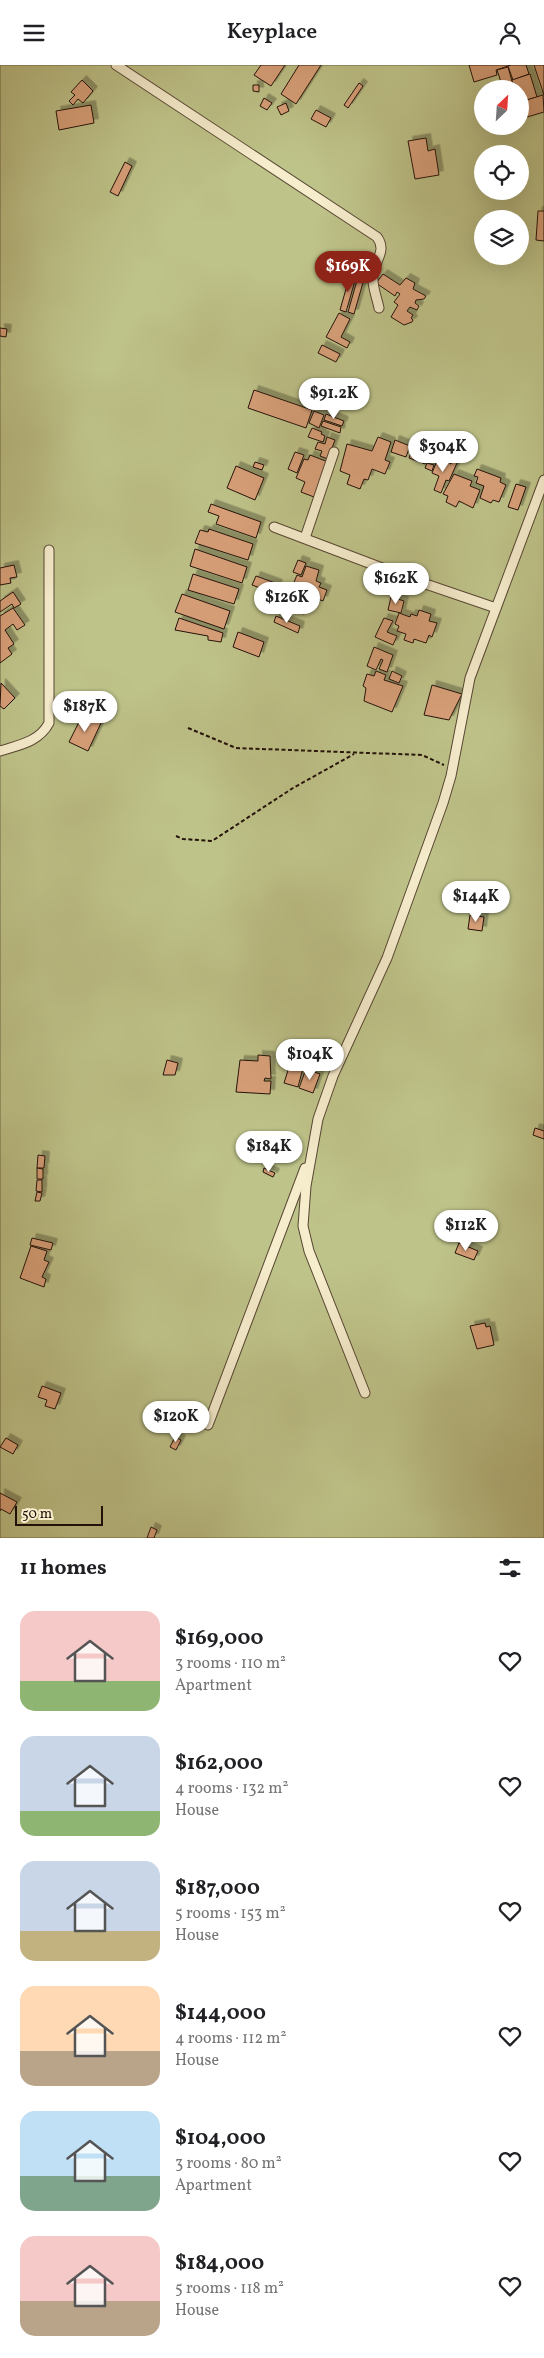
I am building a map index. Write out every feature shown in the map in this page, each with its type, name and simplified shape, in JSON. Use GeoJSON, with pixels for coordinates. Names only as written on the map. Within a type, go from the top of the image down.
{"type":"FeatureCollection","features":[{"type":"Feature","properties":{"kind":"street"},"geometry":{"type":"LineString","coordinates":[[116,65],[377,237],[382,243],[382,251],[375,265],[372,277],[378,308]]}},
{"type":"Feature","properties":{"kind":"street"},"geometry":{"type":"LineString","coordinates":[[306,538],[334,452]]}},
{"type":"Feature","properties":{"kind":"street"},"geometry":{"type":"LineString","coordinates":[[365,1393],[305,1237],[303,1226],[306,1186],[318,1119],[333,1076],[387,958],[443,803],[453,769],[470,678],[544,480]]}},
{"type":"Feature","properties":{"kind":"street"},"geometry":{"type":"LineString","coordinates":[[274,527],[411,579],[496,608]]}},
{"type":"Feature","properties":{"kind":"street"},"geometry":{"type":"LineString","coordinates":[[0,751],[36,739],[44,733],[49,723],[49,550]]}},
{"type":"Feature","properties":{"kind":"street"},"geometry":{"type":"LineString","coordinates":[[208,1425],[313,1148]]}},
{"type":"Feature","properties":{"kind":"path"},"geometry":{"type":"LineString","coordinates":[[188,728],[236,748],[422,755],[453,769]]}},
{"type":"Feature","properties":{"kind":"path"},"geometry":{"type":"LineString","coordinates":[[176,836],[183,839],[212,841],[293,788],[356,753]]}},
{"type":"Feature","properties":{"kind":"green space"},"geometry":{"type":"Polygon","coordinates":[[[0,65],[544,65],[544,1538],[0,1538],[0,65]]]}},
{"type":"Feature","properties":{"kind":"building"},"geometry":{"type":"Polygon","coordinates":[[[261,65],[285,65],[271,86],[254,75],[261,65]]]}},
{"type":"Feature","properties":{"kind":"building"},"geometry":{"type":"Polygon","coordinates":[[[299,65],[321,65],[296,104],[281,94],[299,65]]]}},
{"type":"Feature","properties":{"kind":"building"},"geometry":{"type":"Polygon","coordinates":[[[469,65],[511,65],[496,70],[497,75],[474,80],[474,82],[469,65]]]}},
{"type":"Feature","properties":{"kind":"building"},"geometry":{"type":"Polygon","coordinates":[[[526,65],[529,74],[513,80],[508,66],[526,65]]]}},
{"type":"Feature","properties":{"kind":"building"},"geometry":{"type":"Polygon","coordinates":[[[534,65],[544,65],[544,95],[534,65]]]}},
{"type":"Feature","properties":{"kind":"building"},"geometry":{"type":"Polygon","coordinates":[[[508,67],[512,80],[500,80],[497,70],[508,67]]]}},
{"type":"Feature","properties":{"kind":"building"},"geometry":{"type":"Polygon","coordinates":[[[530,74],[537,97],[529,99],[529,80],[512,80],[530,74]]]}},
{"type":"Feature","properties":{"kind":"building"},"geometry":{"type":"Polygon","coordinates":[[[82,80],[93,91],[83,103],[78,99],[73,105],[69,101],[75,95],[71,92],[82,80]]]}},
{"type":"Feature","properties":{"kind":"building"},"geometry":{"type":"Polygon","coordinates":[[[359,83],[363,86],[348,108],[344,105],[359,83]]]}},
{"type":"Feature","properties":{"kind":"building"},"geometry":{"type":"Polygon","coordinates":[[[253,85],[259,85],[259,92],[253,91],[253,85]]]}},
{"type":"Feature","properties":{"kind":"building"},"geometry":{"type":"Polygon","coordinates":[[[543,95],[544,112],[529,116],[529,99],[543,95]]]}},
{"type":"Feature","properties":{"kind":"building"},"geometry":{"type":"Polygon","coordinates":[[[264,98],[272,103],[267,110],[260,106],[264,98]]]}},
{"type":"Feature","properties":{"kind":"building"},"geometry":{"type":"Polygon","coordinates":[[[286,103],[289,111],[281,115],[277,107],[286,103]]]}},
{"type":"Feature","properties":{"kind":"building"},"geometry":{"type":"Polygon","coordinates":[[[91,105],[94,123],[59,130],[56,111],[91,105]]]}},
{"type":"Feature","properties":{"kind":"building"},"geometry":{"type":"Polygon","coordinates":[[[316,110],[331,118],[326,127],[311,119],[316,110]]]}},
{"type":"Feature","properties":{"kind":"building"},"geometry":{"type":"Polygon","coordinates":[[[426,138],[428,151],[435,149],[439,175],[415,179],[408,141],[426,138]]]}},
{"type":"Feature","properties":{"kind":"building"},"geometry":{"type":"Polygon","coordinates":[[[125,162],[132,166],[118,196],[110,192],[125,162]]]}},
{"type":"Feature","properties":{"kind":"building"},"geometry":{"type":"Polygon","coordinates":[[[538,211],[544,211],[544,241],[536,240],[538,211]]]}},
{"type":"Feature","properties":{"kind":"building"},"geometry":{"type":"Polygon","coordinates":[[[383,274],[400,285],[406,278],[415,283],[413,289],[426,296],[424,299],[416,300],[415,303],[419,306],[417,310],[410,307],[407,311],[413,315],[411,318],[412,322],[404,325],[391,317],[398,305],[394,302],[400,294],[397,292],[395,296],[376,283],[383,274]]]}},
{"type":"Feature","properties":{"kind":"building"},"geometry":{"type":"Polygon","coordinates":[[[350,275],[356,277],[346,312],[340,310],[350,275]]]}},
{"type":"Feature","properties":{"kind":"building"},"geometry":{"type":"Polygon","coordinates":[[[358,277],[364,279],[354,314],[348,312],[358,277]]]}},
{"type":"Feature","properties":{"kind":"building"},"geometry":{"type":"Polygon","coordinates":[[[339,313],[350,319],[341,337],[350,342],[347,348],[326,337],[339,313]]]}},
{"type":"Feature","properties":{"kind":"building"},"geometry":{"type":"Polygon","coordinates":[[[0,328],[7,329],[6,337],[0,336],[0,328]]]}},
{"type":"Feature","properties":{"kind":"building"},"geometry":{"type":"Polygon","coordinates":[[[322,345],[340,354],[336,362],[318,353],[322,345]]]}},
{"type":"Feature","properties":{"kind":"building"},"geometry":{"type":"Polygon","coordinates":[[[254,390],[312,410],[306,428],[248,408],[254,390]]]}},
{"type":"Feature","properties":{"kind":"building"},"geometry":{"type":"Polygon","coordinates":[[[314,411],[324,415],[319,428],[309,423],[314,411]]]}},
{"type":"Feature","properties":{"kind":"building"},"geometry":{"type":"Polygon","coordinates":[[[326,414],[344,421],[342,426],[324,420],[326,414]]]}},
{"type":"Feature","properties":{"kind":"building"},"geometry":{"type":"Polygon","coordinates":[[[323,421],[341,427],[340,433],[321,426],[323,421]]]}},
{"type":"Feature","properties":{"kind":"building"},"geometry":{"type":"Polygon","coordinates":[[[312,428],[322,432],[321,434],[325,436],[323,442],[308,437],[312,428]]]}},
{"type":"Feature","properties":{"kind":"building"},"geometry":{"type":"Polygon","coordinates":[[[327,437],[335,440],[328,459],[320,456],[322,451],[315,449],[318,442],[325,444],[327,437]]]}},
{"type":"Feature","properties":{"kind":"building"},"geometry":{"type":"Polygon","coordinates":[[[378,437],[391,442],[385,460],[390,462],[385,474],[372,469],[368,480],[364,479],[360,489],[347,484],[350,475],[340,471],[347,444],[372,451],[378,437]]]}},
{"type":"Feature","properties":{"kind":"building"},"geometry":{"type":"Polygon","coordinates":[[[395,440],[410,446],[406,457],[391,452],[395,440]]]}},
{"type":"Feature","properties":{"kind":"building"},"geometry":{"type":"Polygon","coordinates":[[[413,448],[429,454],[425,464],[409,458],[413,448]]]}},
{"type":"Feature","properties":{"kind":"building"},"geometry":{"type":"Polygon","coordinates":[[[295,452],[304,455],[297,473],[288,469],[295,452]]]}},
{"type":"Feature","properties":{"kind":"building"},"geometry":{"type":"Polygon","coordinates":[[[310,455],[328,462],[314,497],[301,492],[305,482],[296,478],[304,459],[308,460],[310,455]]]}},
{"type":"Feature","properties":{"kind":"building"},"geometry":{"type":"Polygon","coordinates":[[[439,456],[451,464],[452,461],[457,463],[449,481],[446,480],[441,493],[434,490],[439,476],[432,473],[439,456]]]}},
{"type":"Feature","properties":{"kind":"building"},"geometry":{"type":"Polygon","coordinates":[[[255,462],[264,465],[262,470],[253,467],[255,462]]]}},
{"type":"Feature","properties":{"kind":"building"},"geometry":{"type":"Polygon","coordinates":[[[427,463],[434,465],[432,471],[425,468],[427,463]]]}},
{"type":"Feature","properties":{"kind":"building"},"geometry":{"type":"Polygon","coordinates":[[[236,466],[264,478],[255,500],[227,488],[236,466]]]}},
{"type":"Feature","properties":{"kind":"building"},"geometry":{"type":"Polygon","coordinates":[[[477,469],[501,478],[500,482],[506,485],[499,502],[493,500],[491,503],[480,498],[484,486],[476,483],[478,477],[474,476],[477,469]]]}},
{"type":"Feature","properties":{"kind":"building"},"geometry":{"type":"Polygon","coordinates":[[[454,474],[472,481],[470,486],[480,490],[473,508],[459,501],[456,507],[446,502],[448,496],[443,494],[454,474]]]}},
{"type":"Feature","properties":{"kind":"building"},"geometry":{"type":"Polygon","coordinates":[[[516,484],[526,487],[518,510],[508,507],[516,484]]]}},
{"type":"Feature","properties":{"kind":"building"},"geometry":{"type":"Polygon","coordinates":[[[211,504],[261,522],[256,538],[216,524],[219,516],[208,512],[211,504]]]}},
{"type":"Feature","properties":{"kind":"building"},"geometry":{"type":"Polygon","coordinates":[[[209,529],[253,544],[248,560],[195,543],[200,530],[208,532],[209,529]]]}},
{"type":"Feature","properties":{"kind":"building"},"geometry":{"type":"Polygon","coordinates":[[[195,549],[247,567],[242,583],[190,566],[195,549]]]}},
{"type":"Feature","properties":{"kind":"building"},"geometry":{"type":"Polygon","coordinates":[[[298,560],[306,563],[301,575],[293,572],[298,560]]]}},
{"type":"Feature","properties":{"kind":"building"},"geometry":{"type":"Polygon","coordinates":[[[14,565],[17,577],[10,578],[11,583],[0,585],[0,568],[14,565]]]}},
{"type":"Feature","properties":{"kind":"building"},"geometry":{"type":"Polygon","coordinates":[[[306,566],[319,570],[316,581],[321,583],[319,587],[327,590],[323,601],[315,598],[312,608],[306,607],[304,614],[287,609],[289,600],[287,599],[297,575],[302,577],[306,566]]]}},
{"type":"Feature","properties":{"kind":"building"},"geometry":{"type":"Polygon","coordinates":[[[193,574],[239,589],[234,604],[188,590],[193,574]]]}},
{"type":"Feature","properties":{"kind":"building"},"geometry":{"type":"Polygon","coordinates":[[[256,576],[278,584],[274,593],[252,585],[256,576]]]}},
{"type":"Feature","properties":{"kind":"building"},"geometry":{"type":"Polygon","coordinates":[[[13,592],[21,604],[14,608],[12,604],[0,612],[0,601],[13,592]]]}},
{"type":"Feature","properties":{"kind":"building"},"geometry":{"type":"Polygon","coordinates":[[[182,594],[230,611],[224,629],[175,612],[182,594]]]}},
{"type":"Feature","properties":{"kind":"building"},"geometry":{"type":"Polygon","coordinates":[[[391,597],[404,601],[401,613],[388,610],[391,597]]]}},
{"type":"Feature","properties":{"kind":"building"},"geometry":{"type":"Polygon","coordinates":[[[13,608],[25,625],[17,630],[13,624],[5,630],[14,644],[8,648],[12,654],[0,663],[0,616],[13,608]]]}},
{"type":"Feature","properties":{"kind":"building"},"geometry":{"type":"Polygon","coordinates":[[[419,610],[431,614],[429,621],[437,623],[432,637],[429,635],[426,643],[414,639],[413,643],[404,640],[406,634],[397,631],[399,626],[395,624],[399,613],[410,617],[411,614],[417,616],[419,610]]]}},
{"type":"Feature","properties":{"kind":"building"},"geometry":{"type":"Polygon","coordinates":[[[276,616],[300,626],[298,633],[274,622],[276,616]]]}},
{"type":"Feature","properties":{"kind":"building"},"geometry":{"type":"Polygon","coordinates":[[[179,618],[223,633],[221,642],[208,640],[208,636],[175,630],[179,618]]]}},
{"type":"Feature","properties":{"kind":"building"},"geometry":{"type":"Polygon","coordinates":[[[384,618],[393,621],[387,632],[397,636],[393,645],[375,637],[384,618]]]}},
{"type":"Feature","properties":{"kind":"building"},"geometry":{"type":"Polygon","coordinates":[[[238,632],[264,642],[259,657],[233,647],[238,632]]]}},
{"type":"Feature","properties":{"kind":"building"},"geometry":{"type":"Polygon","coordinates":[[[374,647],[393,655],[387,672],[379,669],[383,660],[381,659],[376,670],[367,666],[374,647]]]}},
{"type":"Feature","properties":{"kind":"building"},"geometry":{"type":"Polygon","coordinates":[[[376,671],[386,675],[384,680],[403,686],[392,712],[364,701],[366,688],[363,686],[367,674],[374,676],[376,671]]]}},
{"type":"Feature","properties":{"kind":"building"},"geometry":{"type":"Polygon","coordinates":[[[392,671],[402,676],[399,683],[389,679],[392,671]]]}},
{"type":"Feature","properties":{"kind":"building"},"geometry":{"type":"Polygon","coordinates":[[[1,683],[15,698],[4,709],[0,706],[1,683]]]}},
{"type":"Feature","properties":{"kind":"building"},"geometry":{"type":"Polygon","coordinates":[[[432,685],[462,694],[449,720],[424,715],[432,685]]]}},
{"type":"Feature","properties":{"kind":"building"},"geometry":{"type":"Polygon","coordinates":[[[83,714],[101,723],[88,751],[69,742],[83,714]]]}},
{"type":"Feature","properties":{"kind":"building"},"geometry":{"type":"Polygon","coordinates":[[[470,915],[484,917],[482,931],[468,929],[470,915]]]}},
{"type":"Feature","properties":{"kind":"building"},"geometry":{"type":"Polygon","coordinates":[[[258,1055],[270,1056],[271,1079],[265,1078],[264,1081],[271,1081],[270,1094],[236,1092],[240,1060],[258,1061],[258,1055]]]}},
{"type":"Feature","properties":{"kind":"building"},"geometry":{"type":"Polygon","coordinates":[[[167,1060],[178,1063],[175,1075],[163,1075],[167,1060]]]}},
{"type":"Feature","properties":{"kind":"building"},"geometry":{"type":"Polygon","coordinates":[[[290,1064],[303,1068],[298,1087],[284,1083],[290,1064]]]}},
{"type":"Feature","properties":{"kind":"building"},"geometry":{"type":"Polygon","coordinates":[[[306,1069],[320,1074],[313,1093],[299,1088],[306,1069]]]}},
{"type":"Feature","properties":{"kind":"building"},"geometry":{"type":"Polygon","coordinates":[[[535,1128],[544,1131],[544,1139],[533,1135],[535,1128]]]}},
{"type":"Feature","properties":{"kind":"building"},"geometry":{"type":"Polygon","coordinates":[[[38,1155],[45,1156],[44,1168],[37,1168],[38,1155]]]}},
{"type":"Feature","properties":{"kind":"building"},"geometry":{"type":"Polygon","coordinates":[[[37,1168],[43,1169],[43,1179],[37,1179],[37,1168]]]}},
{"type":"Feature","properties":{"kind":"building"},"geometry":{"type":"Polygon","coordinates":[[[264,1168],[275,1173],[273,1177],[263,1172],[264,1168]]]}},
{"type":"Feature","properties":{"kind":"building"},"geometry":{"type":"Polygon","coordinates":[[[37,1180],[42,1180],[42,1192],[36,1191],[37,1180]]]}},
{"type":"Feature","properties":{"kind":"building"},"geometry":{"type":"Polygon","coordinates":[[[37,1192],[42,1193],[40,1201],[35,1201],[37,1192]]]}},
{"type":"Feature","properties":{"kind":"building"},"geometry":{"type":"Polygon","coordinates":[[[32,1238],[53,1243],[51,1250],[30,1245],[32,1238]]]}},
{"type":"Feature","properties":{"kind":"building"},"geometry":{"type":"Polygon","coordinates":[[[459,1243],[478,1251],[474,1260],[455,1253],[459,1243]]]}},
{"type":"Feature","properties":{"kind":"building"},"geometry":{"type":"Polygon","coordinates":[[[31,1246],[47,1251],[44,1260],[49,1262],[42,1277],[46,1279],[44,1287],[20,1278],[31,1246]]]}},
{"type":"Feature","properties":{"kind":"building"},"geometry":{"type":"Polygon","coordinates":[[[485,1323],[486,1327],[490,1326],[494,1345],[477,1349],[470,1326],[485,1323]]]}},
{"type":"Feature","properties":{"kind":"building"},"geometry":{"type":"Polygon","coordinates":[[[42,1386],[61,1393],[55,1409],[45,1406],[47,1400],[38,1397],[42,1386]]]}},
{"type":"Feature","properties":{"kind":"building"},"geometry":{"type":"Polygon","coordinates":[[[175,1437],[181,1440],[176,1450],[170,1447],[175,1437]]]}},
{"type":"Feature","properties":{"kind":"building"},"geometry":{"type":"Polygon","coordinates":[[[6,1438],[18,1445],[13,1454],[0,1447],[6,1438]]]}},
{"type":"Feature","properties":{"kind":"building"},"geometry":{"type":"Polygon","coordinates":[[[0,1493],[17,1502],[10,1514],[1,1509],[0,1511],[0,1493]]]}},
{"type":"Feature","properties":{"kind":"building"},"geometry":{"type":"Polygon","coordinates":[[[151,1527],[157,1530],[154,1538],[147,1538],[151,1527]]]}}]}
